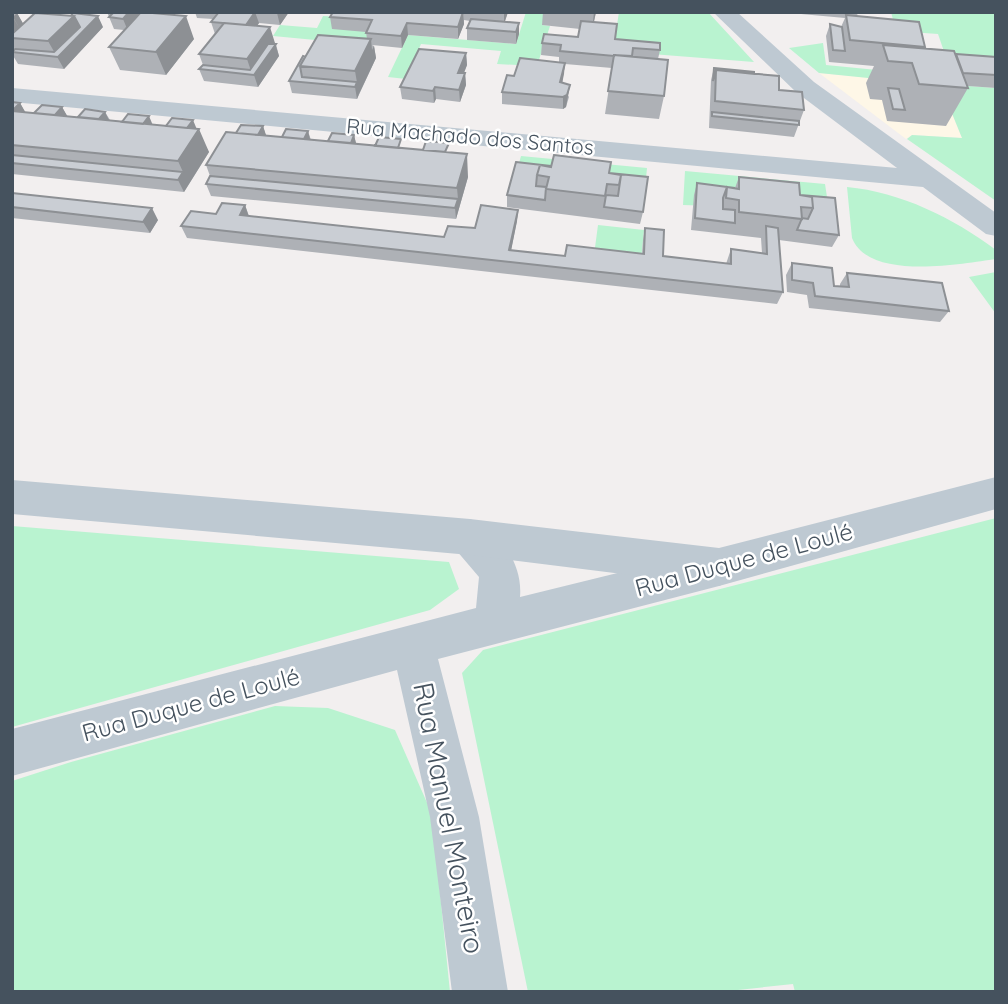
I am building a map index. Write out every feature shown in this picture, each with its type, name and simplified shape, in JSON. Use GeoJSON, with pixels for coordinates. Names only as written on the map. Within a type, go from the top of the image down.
{"type":"FeatureCollection","features":[{"type":"Feature","properties":{"kind":"street"},"geometry":{"type":"LineString","coordinates":[[724,12],[790,75],[928,180],[996,227]]}},
{"type":"Feature","properties":{"kind":"street","name":"Rua Machado dos Santos"},"geometry":{"type":"LineString","coordinates":[[12,95],[928,180]]}},
{"type":"Feature","properties":{"kind":"street","name":"Rua Duque de Loulé"},"geometry":{"type":"LineString","coordinates":[[12,753],[209,697],[324,670],[996,493]]}},
{"type":"Feature","properties":{"kind":"street"},"geometry":{"type":"LineString","coordinates":[[12,497],[470,537],[719,567]]}},
{"type":"Feature","properties":{"kind":"street"},"geometry":{"type":"LineString","coordinates":[[470,537],[488,554],[499,574],[502,598],[491,625]]}},
{"type":"Feature","properties":{"kind":"street","name":"Rua Manuel Monteiro"},"geometry":{"type":"LineString","coordinates":[[412,645],[437,728],[471,906],[480,992]]}},
{"type":"Feature","properties":{"kind":"shaded area"},"geometry":{"type":"Polygon","coordinates":[[[819,73],[940,84],[962,138],[912,135],[906,139],[819,73]]]}},
{"type":"Feature","properties":{"kind":"green space"},"geometry":{"type":"Polygon","coordinates":[[[354,12],[332,28],[374,32],[368,45],[273,36],[280,25],[317,28],[323,16],[339,17],[354,12]]]}},
{"type":"Feature","properties":{"kind":"green space"},"geometry":{"type":"Polygon","coordinates":[[[526,12],[546,12],[542,25],[550,26],[537,66],[497,64],[501,51],[421,44],[406,79],[388,77],[408,35],[516,44],[526,12]]]}},
{"type":"Feature","properties":{"kind":"green space"},"geometry":{"type":"Polygon","coordinates":[[[619,12],[708,12],[754,62],[613,51],[619,12]]]}},
{"type":"Feature","properties":{"kind":"green space"},"geometry":{"type":"Polygon","coordinates":[[[891,12],[996,12],[996,70],[949,66],[938,34],[896,31],[891,12]]]}},
{"type":"Feature","properties":{"kind":"green space"},"geometry":{"type":"Polygon","coordinates":[[[823,43],[826,65],[877,70],[878,79],[819,73],[789,48],[823,43]]]}},
{"type":"Feature","properties":{"kind":"green space"},"geometry":{"type":"Polygon","coordinates":[[[940,84],[996,88],[996,201],[907,139],[912,135],[962,138],[940,84]]]}},
{"type":"Feature","properties":{"kind":"green space"},"geometry":{"type":"Polygon","coordinates":[[[521,156],[647,168],[645,189],[516,174],[521,156]]]}},
{"type":"Feature","properties":{"kind":"green space"},"geometry":{"type":"Polygon","coordinates":[[[685,171],[825,184],[829,210],[683,205],[685,171]]]}},
{"type":"Feature","properties":{"kind":"green space"},"geometry":{"type":"Polygon","coordinates":[[[847,187],[887,194],[926,208],[962,227],[996,250],[996,259],[939,266],[896,265],[877,260],[862,251],[852,238],[847,187]]]}},
{"type":"Feature","properties":{"kind":"green space"},"geometry":{"type":"Polygon","coordinates":[[[598,225],[644,230],[641,261],[594,255],[598,225]]]}},
{"type":"Feature","properties":{"kind":"green space"},"geometry":{"type":"Polygon","coordinates":[[[996,272],[996,314],[969,277],[996,272]]]}},
{"type":"Feature","properties":{"kind":"green space"},"geometry":{"type":"Polygon","coordinates":[[[996,518],[996,992],[795,992],[793,984],[719,992],[528,992],[462,673],[483,650],[996,518]]]}},
{"type":"Feature","properties":{"kind":"green space"},"geometry":{"type":"Polygon","coordinates":[[[12,526],[449,562],[459,589],[430,610],[12,727],[12,526]]]}},
{"type":"Feature","properties":{"kind":"green space"},"geometry":{"type":"Polygon","coordinates":[[[275,706],[328,708],[395,730],[432,814],[450,992],[12,992],[12,781],[275,706]]]}},
{"type":"Feature","properties":{"kind":"building"},"geometry":{"type":"Polygon","coordinates":[[[114,12],[129,12],[123,19],[109,17],[114,12]]]}},
{"type":"Feature","properties":{"kind":"building"},"geometry":{"type":"Polygon","coordinates":[[[141,12],[186,16],[156,52],[109,47],[141,12]]]}},
{"type":"Feature","properties":{"kind":"building"},"geometry":{"type":"Polygon","coordinates":[[[219,12],[255,12],[246,25],[211,22],[219,12]]]}},
{"type":"Feature","properties":{"kind":"building"},"geometry":{"type":"Polygon","coordinates":[[[333,12],[463,12],[458,27],[407,23],[401,36],[366,33],[372,20],[330,17],[333,12]]]}},
{"type":"Feature","properties":{"kind":"building"},"geometry":{"type":"Polygon","coordinates":[[[35,13],[74,16],[48,41],[12,38],[12,34],[35,13]]]}},
{"type":"Feature","properties":{"kind":"building"},"geometry":{"type":"Polygon","coordinates":[[[73,13],[98,16],[58,57],[12,52],[15,49],[54,52],[80,27],[74,16],[71,16],[73,13]]]}},
{"type":"Feature","properties":{"kind":"building"},"geometry":{"type":"Polygon","coordinates":[[[846,15],[919,22],[925,47],[850,40],[846,15]]]}},
{"type":"Feature","properties":{"kind":"building"},"geometry":{"type":"Polygon","coordinates":[[[471,19],[519,23],[516,32],[467,28],[471,19]]]}},
{"type":"Feature","properties":{"kind":"building"},"geometry":{"type":"Polygon","coordinates":[[[581,21],[617,24],[615,39],[660,43],[660,50],[633,48],[632,56],[614,56],[560,51],[561,45],[542,43],[544,34],[578,37],[581,21]]]}},
{"type":"Feature","properties":{"kind":"building"},"geometry":{"type":"Polygon","coordinates":[[[224,23],[270,27],[247,59],[199,54],[224,23]]]}},
{"type":"Feature","properties":{"kind":"building"},"geometry":{"type":"Polygon","coordinates":[[[830,24],[842,27],[845,51],[833,50],[830,24]]]}},
{"type":"Feature","properties":{"kind":"building"},"geometry":{"type":"Polygon","coordinates":[[[318,35],[371,39],[355,71],[300,66],[318,35]]]}},
{"type":"Feature","properties":{"kind":"building"},"geometry":{"type":"Polygon","coordinates":[[[268,44],[276,44],[254,75],[199,69],[203,65],[250,70],[268,44]]]}},
{"type":"Feature","properties":{"kind":"building"},"geometry":{"type":"Polygon","coordinates":[[[883,45],[954,51],[968,88],[919,84],[912,63],[888,61],[883,45]]]}},
{"type":"Feature","properties":{"kind":"building"},"geometry":{"type":"Polygon","coordinates":[[[419,49],[466,53],[458,73],[465,73],[459,90],[435,87],[433,91],[400,87],[419,49]]]}},
{"type":"Feature","properties":{"kind":"building"},"geometry":{"type":"Polygon","coordinates":[[[956,54],[996,57],[996,75],[963,73],[956,54]]]}},
{"type":"Feature","properties":{"kind":"building"},"geometry":{"type":"Polygon","coordinates":[[[614,55],[668,60],[664,96],[608,91],[614,55]]]}},
{"type":"Feature","properties":{"kind":"building"},"geometry":{"type":"Polygon","coordinates":[[[303,56],[305,57],[300,66],[302,77],[357,82],[355,87],[289,81],[303,56]]]}},
{"type":"Feature","properties":{"kind":"building"},"geometry":{"type":"Polygon","coordinates":[[[520,58],[565,63],[560,82],[570,85],[567,95],[563,97],[502,92],[507,75],[514,76],[520,58]]]}},
{"type":"Feature","properties":{"kind":"building"},"geometry":{"type":"Polygon","coordinates":[[[714,68],[754,74],[716,70],[713,81],[714,68]]]}},
{"type":"Feature","properties":{"kind":"building"},"geometry":{"type":"Polygon","coordinates":[[[716,70],[779,76],[779,90],[802,92],[804,110],[715,101],[716,70]]]}},
{"type":"Feature","properties":{"kind":"building"},"geometry":{"type":"Polygon","coordinates":[[[888,88],[899,89],[905,110],[893,109],[888,88]]]}},
{"type":"Feature","properties":{"kind":"building"},"geometry":{"type":"Polygon","coordinates":[[[12,102],[20,103],[12,111],[12,102]]]}},
{"type":"Feature","properties":{"kind":"building"},"geometry":{"type":"Polygon","coordinates":[[[42,105],[62,107],[55,115],[34,113],[42,105]]]}},
{"type":"Feature","properties":{"kind":"building"},"geometry":{"type":"Polygon","coordinates":[[[85,109],[105,112],[99,119],[78,117],[85,109]]]}},
{"type":"Feature","properties":{"kind":"building"},"geometry":{"type":"Polygon","coordinates":[[[12,111],[199,129],[178,161],[12,145],[12,111]]]}},
{"type":"Feature","properties":{"kind":"building"},"geometry":{"type":"Polygon","coordinates":[[[712,112],[799,121],[799,125],[712,116],[712,112]]]}},
{"type":"Feature","properties":{"kind":"building"},"geometry":{"type":"Polygon","coordinates":[[[128,114],[149,116],[143,124],[122,122],[128,114]]]}},
{"type":"Feature","properties":{"kind":"building"},"geometry":{"type":"Polygon","coordinates":[[[172,118],[193,120],[187,128],[166,126],[172,118]]]}},
{"type":"Feature","properties":{"kind":"building"},"geometry":{"type":"Polygon","coordinates":[[[241,125],[263,126],[258,135],[236,133],[241,125]]]}},
{"type":"Feature","properties":{"kind":"building"},"geometry":{"type":"Polygon","coordinates":[[[286,129],[308,131],[304,139],[282,137],[286,129]]]}},
{"type":"Feature","properties":{"kind":"building"},"geometry":{"type":"Polygon","coordinates":[[[226,132],[467,154],[457,188],[206,165],[226,132]]]}},
{"type":"Feature","properties":{"kind":"building"},"geometry":{"type":"Polygon","coordinates":[[[332,133],[354,135],[351,143],[328,141],[332,133]]]}},
{"type":"Feature","properties":{"kind":"building"},"geometry":{"type":"Polygon","coordinates":[[[379,137],[401,139],[398,148],[375,146],[379,137]]]}},
{"type":"Feature","properties":{"kind":"building"},"geometry":{"type":"Polygon","coordinates":[[[426,141],[449,143],[445,152],[423,150],[426,141]]]}},
{"type":"Feature","properties":{"kind":"building"},"geometry":{"type":"Polygon","coordinates":[[[12,155],[183,172],[178,180],[12,163],[12,155]]]}},
{"type":"Feature","properties":{"kind":"building"},"geometry":{"type":"Polygon","coordinates":[[[554,155],[611,162],[609,173],[621,175],[619,185],[607,184],[605,196],[546,189],[549,177],[537,175],[540,165],[551,167],[554,155]]]}},
{"type":"Feature","properties":{"kind":"building"},"geometry":{"type":"Polygon","coordinates":[[[516,162],[551,166],[540,165],[537,175],[536,186],[546,187],[545,200],[507,195],[516,162]]]}},
{"type":"Feature","properties":{"kind":"building"},"geometry":{"type":"Polygon","coordinates":[[[609,173],[648,177],[643,212],[604,207],[606,195],[618,196],[621,175],[609,173]]]}},
{"type":"Feature","properties":{"kind":"building"},"geometry":{"type":"Polygon","coordinates":[[[210,176],[458,199],[455,208],[206,184],[210,176]]]}},
{"type":"Feature","properties":{"kind":"building"},"geometry":{"type":"Polygon","coordinates":[[[739,177],[799,183],[800,195],[812,197],[813,208],[801,207],[802,219],[739,212],[739,200],[726,198],[727,187],[739,189],[739,177]]]}},
{"type":"Feature","properties":{"kind":"building"},"geometry":{"type":"Polygon","coordinates":[[[697,183],[735,188],[727,187],[723,209],[735,210],[735,223],[695,218],[697,183]]]}},
{"type":"Feature","properties":{"kind":"building"},"geometry":{"type":"Polygon","coordinates":[[[12,193],[152,208],[143,222],[12,207],[12,193]]]}},
{"type":"Feature","properties":{"kind":"building"},"geometry":{"type":"Polygon","coordinates":[[[800,195],[835,198],[839,235],[797,230],[802,218],[808,219],[813,208],[812,197],[800,195]]]}},
{"type":"Feature","properties":{"kind":"building"},"geometry":{"type":"Polygon","coordinates":[[[222,203],[245,205],[240,215],[444,237],[448,226],[475,228],[481,205],[518,210],[509,250],[565,256],[567,245],[644,254],[645,228],[664,230],[663,256],[731,264],[731,249],[767,254],[766,226],[778,228],[783,292],[181,226],[191,211],[216,214],[222,203]]]}},
{"type":"Feature","properties":{"kind":"building"},"geometry":{"type":"Polygon","coordinates":[[[792,263],[832,268],[834,286],[849,287],[847,273],[942,283],[949,311],[815,296],[813,283],[792,280],[792,263]]]}}]}
